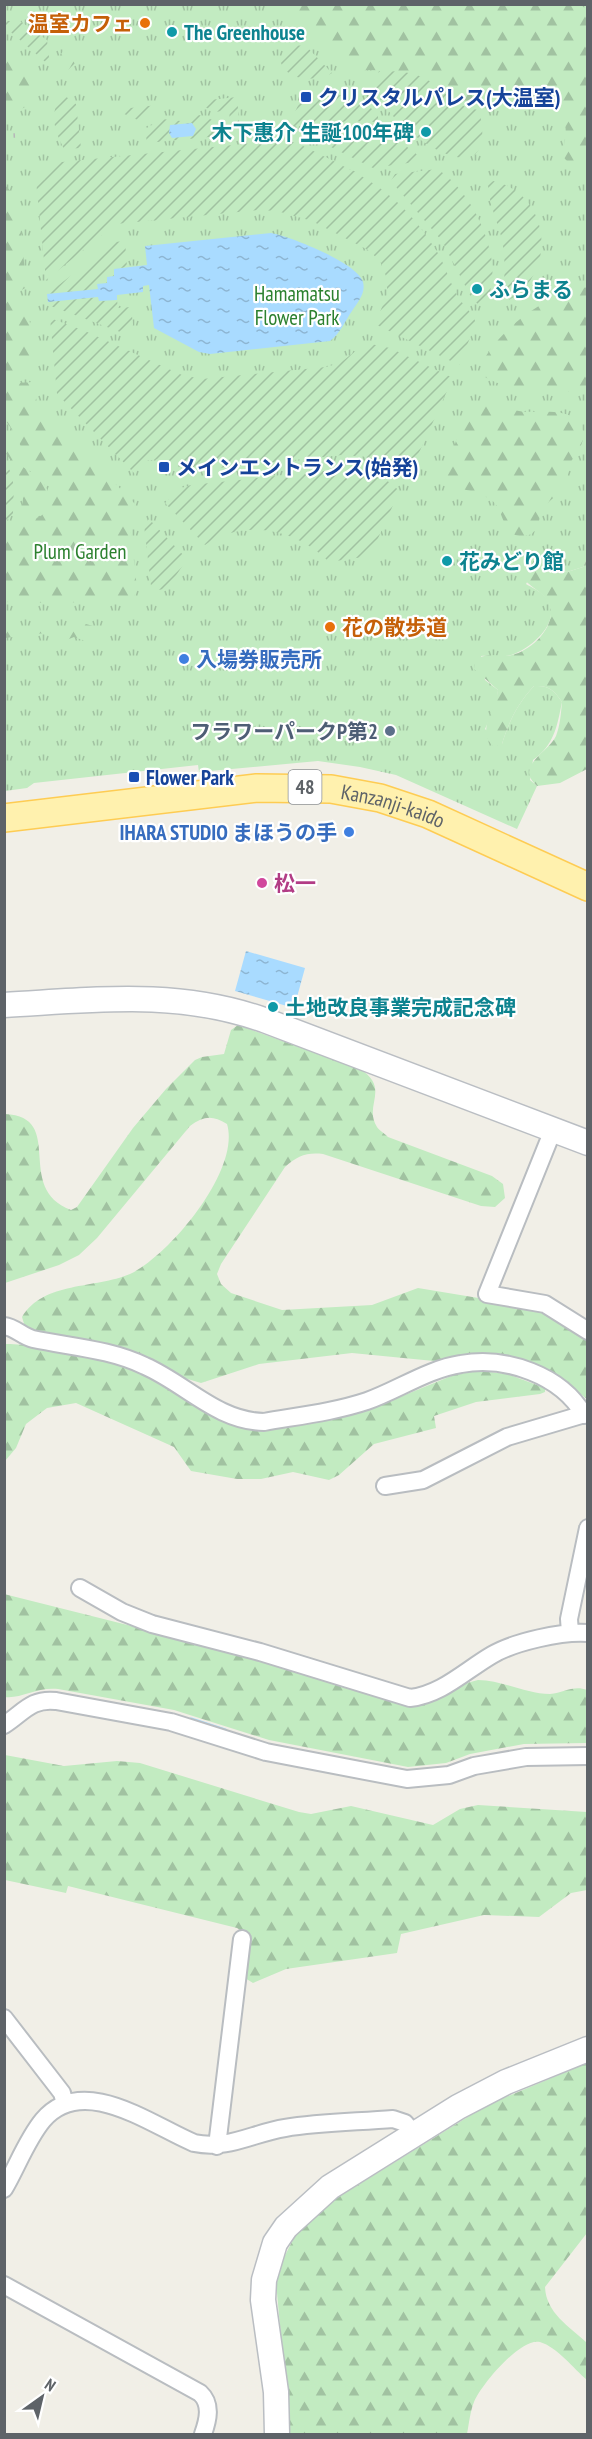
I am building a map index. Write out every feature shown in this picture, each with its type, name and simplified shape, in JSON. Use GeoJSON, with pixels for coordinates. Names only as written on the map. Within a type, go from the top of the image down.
{"type":"FeatureCollection","features":[{"type":"Feature","properties":{"kind":"main road","name":"Kanzanji-kaido"},"geometry":{"type":"LineString","coordinates":[[4,818],[257,788],[331,789],[380,798],[428,814],[588,887]]}},
{"type":"Feature","properties":{"kind":"street"},"geometry":{"type":"LineString","coordinates":[[4,1005],[154,998],[210,1004],[264,1020],[588,1143]]}},
{"type":"Feature","properties":{"kind":"street"},"geometry":{"type":"LineString","coordinates":[[553,1130],[488,1294],[545,1304],[588,1331]]}},
{"type":"Feature","properties":{"kind":"street"},"geometry":{"type":"LineString","coordinates":[[4,1326],[26,1337],[90,1349],[136,1362],[220,1412],[249,1422],[264,1422],[357,1404],[438,1371],[460,1364],[482,1362],[509,1366],[547,1378],[569,1394],[586,1414],[507,1437],[423,1480],[385,1486]]}},
{"type":"Feature","properties":{"kind":"street"},"geometry":{"type":"LineString","coordinates":[[570,1633],[569,1619],[588,1528]]}},
{"type":"Feature","properties":{"kind":"street"},"geometry":{"type":"LineString","coordinates":[[80,1588],[136,1619],[276,1656],[410,1698],[434,1691],[504,1649],[570,1633],[588,1633]]}},
{"type":"Feature","properties":{"kind":"street"},"geometry":{"type":"LineString","coordinates":[[4,1725],[32,1703],[44,1700],[56,1701],[171,1722],[266,1752],[407,1779],[449,1775],[491,1762],[526,1757],[588,1756]]}},
{"type":"Feature","properties":{"kind":"street"},"geometry":{"type":"LineString","coordinates":[[217,2146],[242,1939]]}},
{"type":"Feature","properties":{"kind":"street"},"geometry":{"type":"LineString","coordinates":[[4,2018],[62,2092],[65,2104]]}},
{"type":"Feature","properties":{"kind":"street"},"geometry":{"type":"LineString","coordinates":[[277,2434],[276,2392],[263,2300],[267,2261],[286,2227],[314,2199],[414,2134],[490,2090],[588,2049]]}},
{"type":"Feature","properties":{"kind":"street"},"geometry":{"type":"LineString","coordinates":[[4,2188],[42,2122],[65,2104],[91,2099],[105,2102],[194,2143],[217,2146],[284,2128],[393,2119],[405,2123],[414,2134]]}},
{"type":"Feature","properties":{"kind":"street"},"geometry":{"type":"LineString","coordinates":[[4,2285],[200,2393],[206,2398],[208,2406],[203,2434]]}},
{"type":"Feature","properties":{"kind":"green space","name":"Hamamatsu Flower Park"},"geometry":{"type":"Polygon","coordinates":[[[4,5],[587,5],[587,559],[583,567],[567,572],[539,562],[526,584],[540,593],[549,603],[550,621],[539,637],[522,650],[510,655],[481,656],[485,680],[498,690],[497,702],[485,729],[502,744],[515,713],[534,686],[551,689],[562,702],[550,742],[533,760],[530,780],[537,786],[517,829],[396,775],[318,761],[199,772],[198,765],[34,783],[27,788],[5,791],[4,5]]]}},
{"type":"Feature","properties":{"kind":"green space"},"geometry":{"type":"Polygon","coordinates":[[[277,5],[580,5],[588,10],[587,165],[570,163],[562,155],[566,135],[565,124],[553,109],[464,108],[443,92],[408,72],[367,70],[353,75],[277,5]]]}},
{"type":"Feature","properties":{"kind":"green space"},"geometry":{"type":"Polygon","coordinates":[[[5,21],[20,21],[47,40],[50,66],[5,27],[5,21]]]}},
{"type":"Feature","properties":{"kind":"green space"},"geometry":{"type":"Polygon","coordinates":[[[291,45],[306,46],[332,73],[310,79],[294,76],[288,72],[280,59],[286,48],[291,45]]]}},
{"type":"Feature","properties":{"kind":"green space"},"geometry":{"type":"Polygon","coordinates":[[[67,47],[74,52],[75,63],[68,70],[62,67],[60,55],[67,47]]]}},
{"type":"Feature","properties":{"kind":"green space"},"geometry":{"type":"Polygon","coordinates":[[[5,56],[34,70],[38,86],[27,106],[5,118],[5,56]]]}},
{"type":"Feature","properties":{"kind":"green space"},"geometry":{"type":"Polygon","coordinates":[[[379,71],[415,74],[426,79],[462,106],[479,110],[482,138],[476,153],[462,158],[445,153],[425,143],[406,128],[379,97],[376,84],[379,71]]]}},
{"type":"Feature","properties":{"kind":"green space"},"geometry":{"type":"Polygon","coordinates":[[[352,94],[362,98],[378,116],[378,122],[351,121],[280,128],[295,112],[301,99],[352,94]]]}},
{"type":"Feature","properties":{"kind":"green space"},"geometry":{"type":"Polygon","coordinates":[[[65,96],[76,104],[81,148],[64,149],[56,130],[55,111],[60,97],[65,96]]]}},
{"type":"Feature","properties":{"kind":"green space"},"geometry":{"type":"Polygon","coordinates":[[[237,97],[240,132],[231,133],[229,110],[215,112],[201,105],[200,101],[237,97]]]}},
{"type":"Feature","properties":{"kind":"green space"},"geometry":{"type":"Polygon","coordinates":[[[158,105],[159,109],[140,121],[122,113],[121,109],[158,105]]]}},
{"type":"Feature","properties":{"kind":"green space"},"geometry":{"type":"Polygon","coordinates":[[[199,115],[218,122],[219,136],[147,143],[145,129],[162,119],[181,121],[199,115]]]}},
{"type":"Feature","properties":{"kind":"green space"},"geometry":{"type":"Polygon","coordinates":[[[352,135],[371,136],[400,143],[422,161],[373,168],[323,143],[327,138],[352,135]]]}},
{"type":"Feature","properties":{"kind":"green space"},"geometry":{"type":"Polygon","coordinates":[[[284,140],[297,143],[357,173],[390,196],[420,227],[437,252],[458,297],[476,323],[459,365],[377,325],[377,319],[387,295],[387,279],[381,263],[370,251],[312,221],[277,211],[259,210],[116,224],[46,280],[36,181],[44,180],[52,163],[284,140]]]}},
{"type":"Feature","properties":{"kind":"green space"},"geometry":{"type":"Polygon","coordinates":[[[437,169],[463,194],[475,211],[484,231],[490,251],[492,270],[491,289],[484,305],[479,305],[472,299],[442,241],[391,181],[395,174],[437,169]]]}},
{"type":"Feature","properties":{"kind":"green space"},"geometry":{"type":"Polygon","coordinates":[[[493,181],[512,189],[527,201],[536,217],[541,235],[541,253],[535,271],[525,287],[509,300],[504,297],[503,247],[488,185],[493,181]]]}},
{"type":"Feature","properties":{"kind":"green space"},"geometry":{"type":"Polygon","coordinates":[[[4,184],[16,197],[26,281],[25,288],[15,294],[5,293],[4,184]]]}},
{"type":"Feature","properties":{"kind":"green space"},"geometry":{"type":"Polygon","coordinates":[[[125,241],[127,267],[114,269],[114,277],[107,283],[83,291],[47,294],[115,242],[125,241]]]}},
{"type":"Feature","properties":{"kind":"green space"},"geometry":{"type":"Polygon","coordinates":[[[587,287],[587,393],[521,389],[483,376],[481,365],[499,338],[512,326],[556,297],[587,287]]]}},
{"type":"Feature","properties":{"kind":"green space"},"geometry":{"type":"Polygon","coordinates":[[[99,297],[100,301],[117,300],[118,308],[131,307],[133,325],[123,333],[48,305],[48,302],[99,297]]]}},
{"type":"Feature","properties":{"kind":"green space"},"geometry":{"type":"Polygon","coordinates":[[[5,301],[19,304],[26,310],[30,322],[32,351],[29,371],[5,381],[5,301]]]}},
{"type":"Feature","properties":{"kind":"green space"},"geometry":{"type":"Polygon","coordinates":[[[50,318],[85,331],[182,375],[202,379],[326,367],[340,363],[366,343],[390,348],[453,378],[412,468],[405,473],[369,457],[342,455],[188,471],[180,470],[177,463],[162,459],[142,461],[135,474],[57,394],[50,318]]]}},
{"type":"Feature","properties":{"kind":"green space","name":"Plum Garden"},"geometry":{"type":"Polygon","coordinates":[[[33,382],[37,403],[135,504],[130,525],[137,588],[134,597],[66,603],[5,602],[5,534],[19,520],[37,518],[42,515],[56,496],[51,478],[26,459],[16,435],[5,420],[6,391],[17,383],[33,382]]]}},
{"type":"Feature","properties":{"kind":"green space"},"geometry":{"type":"Polygon","coordinates":[[[484,402],[519,411],[549,412],[571,416],[583,431],[583,441],[570,463],[564,486],[542,510],[536,529],[529,535],[513,534],[493,502],[481,494],[449,484],[442,474],[440,466],[452,454],[459,431],[467,423],[475,404],[484,402]]]}},
{"type":"Feature","properties":{"kind":"green space"},"geometry":{"type":"Polygon","coordinates":[[[4,433],[20,465],[40,478],[47,489],[43,503],[36,509],[22,511],[23,498],[18,471],[5,452],[4,433]]]}},
{"type":"Feature","properties":{"kind":"green space"},"geometry":{"type":"Polygon","coordinates":[[[5,463],[11,474],[14,494],[13,514],[5,522],[5,463]]]}},
{"type":"Feature","properties":{"kind":"green space"},"geometry":{"type":"Polygon","coordinates":[[[343,469],[383,479],[390,482],[399,492],[370,556],[329,562],[302,542],[270,531],[236,532],[205,545],[165,503],[181,488],[191,485],[343,469]]]}},
{"type":"Feature","properties":{"kind":"green space"},"geometry":{"type":"Polygon","coordinates":[[[149,519],[187,559],[167,589],[156,590],[151,586],[144,525],[149,519]]]}},
{"type":"Feature","properties":{"kind":"green space"},"geometry":{"type":"Polygon","coordinates":[[[587,559],[587,769],[560,783],[537,786],[529,772],[535,760],[556,736],[562,702],[551,689],[534,686],[515,713],[502,744],[494,747],[486,734],[486,727],[498,690],[474,669],[476,660],[480,657],[519,653],[534,643],[546,629],[550,621],[549,604],[521,574],[528,565],[539,562],[567,572],[583,567],[587,559]]]}},
{"type":"Feature","properties":{"kind":"green space"},"geometry":{"type":"Polygon","coordinates":[[[86,624],[93,626],[99,632],[94,644],[74,637],[59,643],[45,633],[5,638],[5,628],[70,630],[86,624]]]}},
{"type":"Feature","properties":{"kind":"green space"},"geometry":{"type":"Polygon","coordinates":[[[238,1025],[360,1069],[374,1083],[374,1119],[381,1131],[388,1137],[492,1176],[503,1184],[505,1198],[495,1207],[481,1206],[323,1154],[302,1156],[285,1167],[221,1264],[217,1274],[221,1284],[231,1293],[282,1310],[372,1305],[418,1288],[538,1308],[587,1338],[587,1399],[551,1371],[511,1358],[483,1354],[434,1361],[352,1353],[259,1364],[201,1383],[181,1377],[139,1354],[98,1342],[35,1331],[25,1327],[22,1317],[43,1297],[130,1274],[146,1264],[182,1231],[213,1187],[223,1164],[228,1143],[227,1124],[208,1118],[190,1126],[97,1238],[79,1255],[59,1265],[5,1283],[5,1114],[23,1118],[33,1127],[38,1140],[45,1186],[54,1200],[71,1210],[77,1207],[133,1128],[166,1089],[195,1060],[224,1054],[231,1030],[238,1025]]]}},
{"type":"Feature","properties":{"kind":"green space"},"geometry":{"type":"Polygon","coordinates":[[[5,1344],[55,1350],[116,1364],[160,1383],[216,1418],[248,1428],[265,1430],[368,1410],[461,1372],[482,1371],[507,1374],[545,1388],[545,1392],[476,1402],[434,1416],[436,1428],[374,1444],[339,1475],[329,1480],[293,1472],[261,1479],[237,1479],[191,1471],[174,1447],[76,1403],[47,1408],[26,1424],[16,1448],[5,1461],[5,1344]]]}},
{"type":"Feature","properties":{"kind":"green space"},"geometry":{"type":"Polygon","coordinates":[[[4,1594],[259,1658],[396,1702],[478,1680],[550,1694],[573,1689],[587,1690],[587,1743],[524,1744],[470,1754],[446,1763],[408,1767],[269,1740],[174,1710],[58,1689],[5,1697],[4,1594]]]}},
{"type":"Feature","properties":{"kind":"green space"},"geometry":{"type":"Polygon","coordinates":[[[5,1755],[64,1766],[117,1761],[140,1763],[311,1814],[351,1806],[433,1825],[460,1809],[478,1805],[587,1812],[587,1890],[571,1893],[539,1917],[484,1915],[401,1934],[397,1953],[286,1969],[253,1983],[245,1978],[246,1934],[237,1928],[68,1886],[66,1893],[5,1880],[5,1755]]]}},
{"type":"Feature","properties":{"kind":"green space"},"geometry":{"type":"Polygon","coordinates":[[[587,2063],[587,2233],[545,2287],[546,2296],[554,2312],[587,2343],[587,2380],[553,2348],[540,2342],[532,2342],[502,2364],[478,2394],[467,2434],[286,2434],[286,2391],[276,2282],[280,2265],[296,2234],[337,2198],[487,2105],[587,2063]]]}},
{"type":"Feature","properties":{"kind":"water"},"geometry":{"type":"Polygon","coordinates":[[[192,123],[196,129],[193,136],[172,138],[169,133],[170,125],[192,123]]]}},
{"type":"Feature","properties":{"kind":"water"},"geometry":{"type":"Polygon","coordinates":[[[271,233],[307,245],[336,259],[349,267],[363,282],[359,301],[340,331],[330,341],[210,354],[199,352],[154,328],[149,285],[143,286],[143,292],[117,295],[117,300],[99,301],[98,297],[48,302],[47,294],[98,289],[97,284],[107,283],[107,277],[114,276],[114,269],[147,265],[145,246],[271,233]]]}},
{"type":"Feature","properties":{"kind":"water"},"geometry":{"type":"Polygon","coordinates":[[[246,951],[305,968],[294,1008],[235,991],[246,951]]]}},
{"type":"Feature","properties":{"kind":"waterway"},"geometry":{"type":"LineString","coordinates":[[191,1720],[225,1731]]}},
{"type":"Feature","properties":{"kind":"railway"},"geometry":{"type":"LineString","coordinates":[[4,136],[22,135]]}},
{"type":"Feature","properties":{"kind":"place","name":"温室カフェ"},"geometry":{"type":"Point","coordinates":[145,23]}},
{"type":"Feature","properties":{"kind":"place","name":"The Greenhouse"},"geometry":{"type":"Point","coordinates":[172,32]}},
{"type":"Feature","properties":{"kind":"place","name":"クリスタルパレス(大温室)"},"geometry":{"type":"Point","coordinates":[306,97]}},
{"type":"Feature","properties":{"kind":"place","name":"木下惠介 生誕100年碑"},"geometry":{"type":"Point","coordinates":[426,132]}},
{"type":"Feature","properties":{"kind":"place","name":"ふらまる"},"geometry":{"type":"Point","coordinates":[477,289]}},
{"type":"Feature","properties":{"kind":"place","name":"メインエントランス(始発)"},"geometry":{"type":"Point","coordinates":[164,467]}},
{"type":"Feature","properties":{"kind":"place","name":"花みどり館"},"geometry":{"type":"Point","coordinates":[447,561]}},
{"type":"Feature","properties":{"kind":"place","name":"花の散歩道"},"geometry":{"type":"Point","coordinates":[330,627]}},
{"type":"Feature","properties":{"kind":"place","name":"入場券販売所"},"geometry":{"type":"Point","coordinates":[184,659]}},
{"type":"Feature","properties":{"kind":"place","name":"フラワーパークP第2"},"geometry":{"type":"Point","coordinates":[390,731]}},
{"type":"Feature","properties":{"kind":"place","name":"Flower Park"},"geometry":{"type":"Point","coordinates":[134,777]}},
{"type":"Feature","properties":{"kind":"place","name":"IHARA STUDIO まほうの手"},"geometry":{"type":"Point","coordinates":[349,832]}},
{"type":"Feature","properties":{"kind":"place","name":"松一"},"geometry":{"type":"Point","coordinates":[262,883]}},
{"type":"Feature","properties":{"kind":"place","name":"土地改良事業完成記念碑"},"geometry":{"type":"Point","coordinates":[273,1007]}}]}
